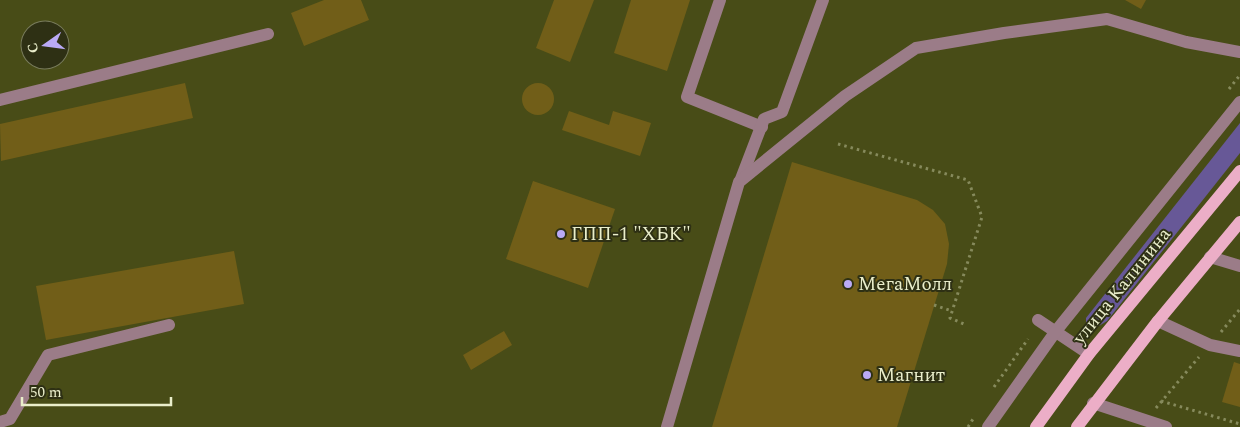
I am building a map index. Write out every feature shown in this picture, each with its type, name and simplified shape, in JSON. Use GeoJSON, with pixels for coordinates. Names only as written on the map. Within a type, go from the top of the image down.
{"type":"FeatureCollection","features":[{"type":"Feature","properties":{"kind":"main road","name":"улица Калинина"},"geometry":{"type":"LineString","coordinates":[[1036,427],[1089,354],[1240,171]]}},
{"type":"Feature","properties":{"kind":"main road"},"geometry":{"type":"LineString","coordinates":[[1076,427],[1158,321],[1240,222]]}},
{"type":"Feature","properties":{"kind":"street"},"geometry":{"type":"LineString","coordinates":[[720,0],[687,97],[762,127]]}},
{"type":"Feature","properties":{"kind":"street"},"geometry":{"type":"LineString","coordinates":[[667,427],[740,182],[764,119],[782,112],[823,0]]}},
{"type":"Feature","properties":{"kind":"street"},"geometry":{"type":"LineString","coordinates":[[740,182],[845,96],[916,48],[1004,33],[1107,19],[1186,42],[1240,52]]}},
{"type":"Feature","properties":{"kind":"street"},"geometry":{"type":"LineString","coordinates":[[0,100],[268,34]]}},
{"type":"Feature","properties":{"kind":"street"},"geometry":{"type":"LineString","coordinates":[[988,427],[1056,332],[1240,102]]}},
{"type":"Feature","properties":{"kind":"street"},"geometry":{"type":"LineString","coordinates":[[1210,257],[1240,266]]}},
{"type":"Feature","properties":{"kind":"street"},"geometry":{"type":"LineString","coordinates":[[1038,320],[1089,354]]}},
{"type":"Feature","properties":{"kind":"street"},"geometry":{"type":"LineString","coordinates":[[1158,321],[1210,344],[1240,351]]}},
{"type":"Feature","properties":{"kind":"street"},"geometry":{"type":"LineString","coordinates":[[0,422],[10,419],[48,355],[169,325]]}},
{"type":"Feature","properties":{"kind":"street"},"geometry":{"type":"LineString","coordinates":[[1093,403],[1163,427]]}},
{"type":"Feature","properties":{"kind":"path"},"geometry":{"type":"LineString","coordinates":[[838,144],[968,180],[982,217],[950,318],[964,324]]}},
{"type":"Feature","properties":{"kind":"path"},"geometry":{"type":"LineString","coordinates":[[934,305],[952,311]]}},
{"type":"Feature","properties":{"kind":"path"},"geometry":{"type":"LineString","coordinates":[[1219,334],[1240,309]]}},
{"type":"Feature","properties":{"kind":"path"},"geometry":{"type":"LineString","coordinates":[[1152,414],[1201,355]]}},
{"type":"Feature","properties":{"kind":"path"},"geometry":{"type":"LineString","coordinates":[[1161,401],[1240,424]]}},
{"type":"Feature","properties":{"kind":"shaded area"},"geometry":{"type":"Polygon","coordinates":[[[1240,123],[1240,153],[1107,321],[1099,326],[1088,326],[1086,318],[1240,123]]]}},
{"type":"Feature","properties":{"kind":"building"},"geometry":{"type":"Polygon","coordinates":[[[324,0],[361,0],[369,20],[304,46],[291,13],[324,0]]]}},
{"type":"Feature","properties":{"kind":"building"},"geometry":{"type":"Polygon","coordinates":[[[554,0],[594,0],[570,62],[536,48],[554,0]]]}},
{"type":"Feature","properties":{"kind":"building"},"geometry":{"type":"Polygon","coordinates":[[[631,0],[690,0],[667,71],[614,53],[631,0]]]}},
{"type":"Feature","properties":{"kind":"building"},"geometry":{"type":"Polygon","coordinates":[[[1125,0],[1146,0],[1141,9],[1125,0]]]}},
{"type":"Feature","properties":{"kind":"building"},"geometry":{"type":"Polygon","coordinates":[[[185,83],[193,118],[1,161],[0,124],[185,83]]]}},
{"type":"Feature","properties":{"kind":"building"},"geometry":{"type":"Polygon","coordinates":[[[538,83],[549,88],[554,99],[549,110],[538,115],[527,110],[522,99],[527,88],[538,83]]]}},
{"type":"Feature","properties":{"kind":"building"},"geometry":{"type":"Polygon","coordinates":[[[569,111],[609,125],[613,111],[651,123],[640,156],[562,130],[569,111]]]}},
{"type":"Feature","properties":{"kind":"building","name":"МегаМолл"},"geometry":{"type":"Polygon","coordinates":[[[792,162],[917,200],[933,210],[945,224],[949,244],[947,264],[897,427],[712,427],[792,162]]]}},
{"type":"Feature","properties":{"kind":"building","name":"ГПП-1 \"ХБК\""},"geometry":{"type":"Polygon","coordinates":[[[533,181],[615,209],[588,288],[506,259],[533,181]]]}},
{"type":"Feature","properties":{"kind":"building"},"geometry":{"type":"Polygon","coordinates":[[[234,251],[244,304],[46,340],[36,286],[234,251]]]}},
{"type":"Feature","properties":{"kind":"building"},"geometry":{"type":"Polygon","coordinates":[[[504,331],[512,345],[471,370],[463,355],[504,331]]]}},
{"type":"Feature","properties":{"kind":"building"},"geometry":{"type":"Polygon","coordinates":[[[1234,362],[1240,364],[1240,407],[1222,402],[1234,362]]]}},
{"type":"Feature","properties":{"kind":"place","name":"ГПП-1 \"ХБК\""},"geometry":{"type":"Point","coordinates":[561,234]}},
{"type":"Feature","properties":{"kind":"place","name":"МегаМолл"},"geometry":{"type":"Point","coordinates":[848,284]}},
{"type":"Feature","properties":{"kind":"place","name":"Магнит"},"geometry":{"type":"Point","coordinates":[867,375]}}]}
